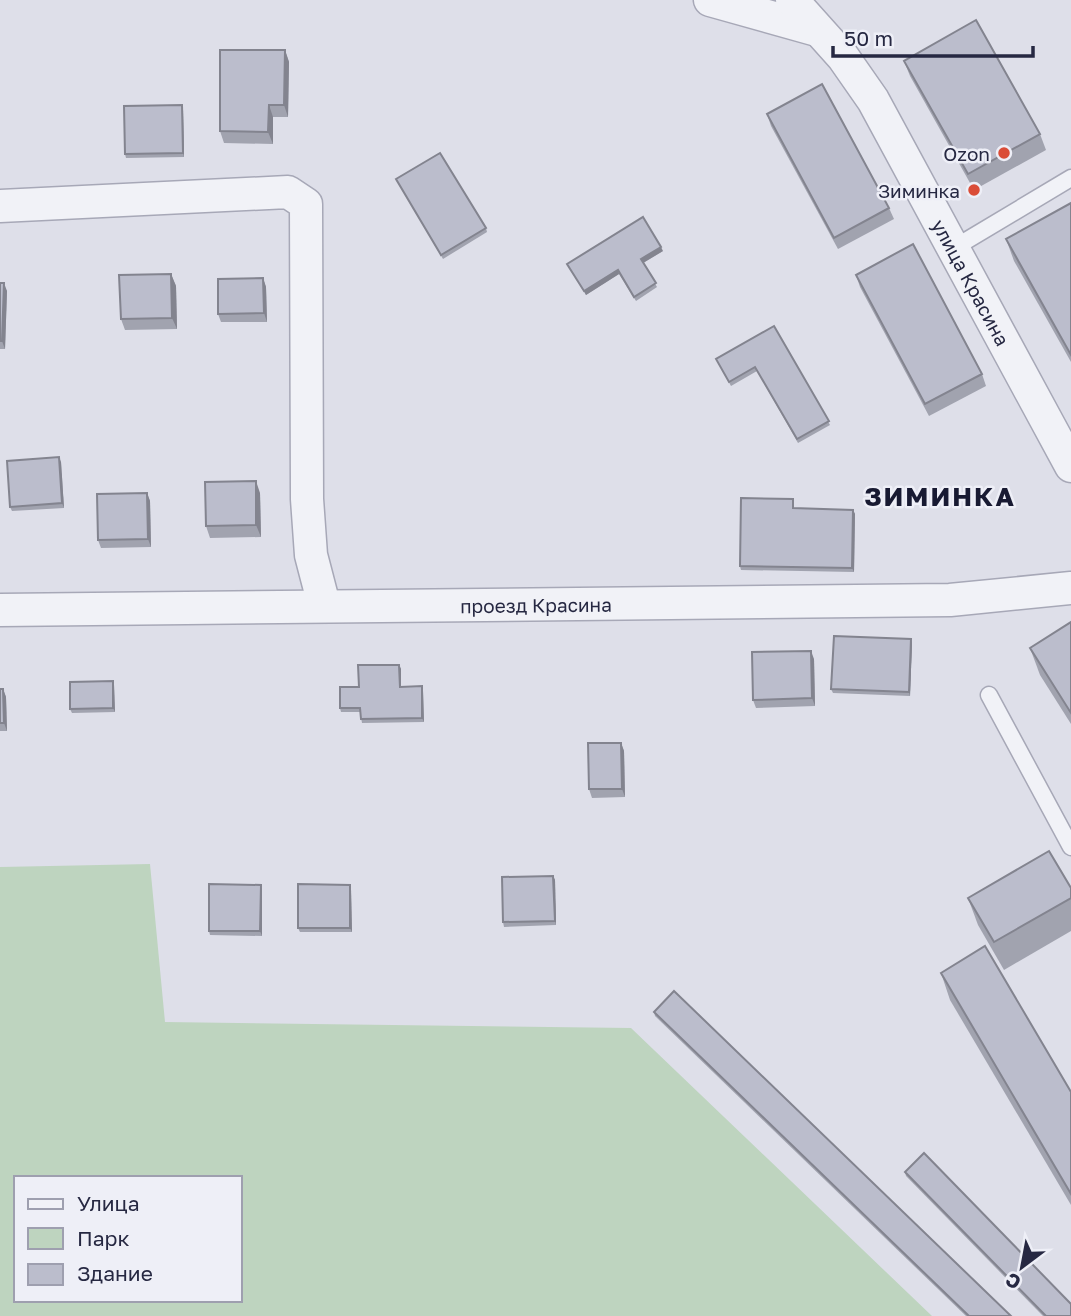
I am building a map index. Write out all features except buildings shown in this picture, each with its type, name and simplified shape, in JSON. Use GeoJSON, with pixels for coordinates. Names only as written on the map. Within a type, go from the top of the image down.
{"type":"FeatureCollection","features":[{"type":"Feature","properties":{"kind":"street"},"geometry":{"type":"LineString","coordinates":[[710,0],[817,30]]}},
{"type":"Feature","properties":{"kind":"street","name":"улица Красина"},"geometry":{"type":"LineString","coordinates":[[792,0],[843,57],[873,100],[1071,466]]}},
{"type":"Feature","properties":{"kind":"street"},"geometry":{"type":"LineString","coordinates":[[0,206],[288,192],[306,205],[307,499],[311,555],[324,605]]}},
{"type":"Feature","properties":{"kind":"street","name":"проезд Красина"},"geometry":{"type":"LineString","coordinates":[[0,610],[950,600],[1071,587]]}},
{"type":"Feature","properties":{"kind":"lane"},"geometry":{"type":"LineString","coordinates":[[954,248],[1071,178]]}},
{"type":"Feature","properties":{"kind":"lane"},"geometry":{"type":"LineString","coordinates":[[989,695],[1071,847]]}},
{"type":"Feature","properties":{"kind":"green space"},"geometry":{"type":"Polygon","coordinates":[[[150,864],[165,1022],[631,1028],[932,1316],[0,1316],[0,867],[150,864]]]}},
{"type":"Feature","properties":{"kind":"place","name":"Ozon"},"geometry":{"type":"Point","coordinates":[1004,153]}},
{"type":"Feature","properties":{"kind":"place","name":"Зиминка"},"geometry":{"type":"Point","coordinates":[974,190]}},
{"type":"Feature","properties":{"kind":"district","name":"ЗИМИНКА"},"geometry":{"type":"Point","coordinates":[940,496]}}]}
